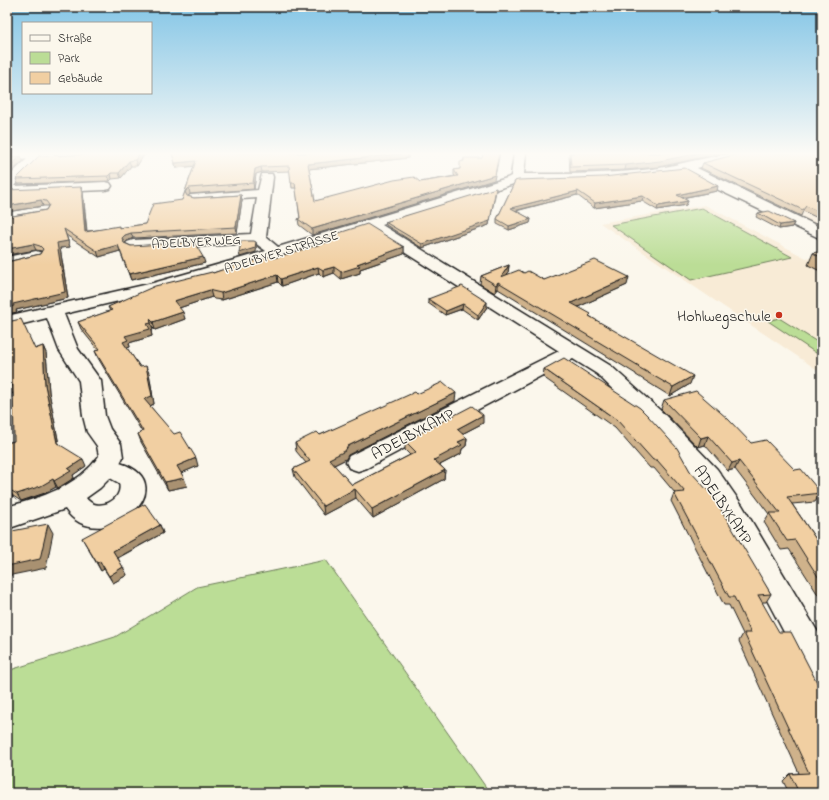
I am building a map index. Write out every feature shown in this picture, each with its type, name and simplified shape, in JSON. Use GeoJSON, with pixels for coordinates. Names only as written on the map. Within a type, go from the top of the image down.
{"type":"FeatureCollection","features":[{"type":"Feature","properties":{"kind":"street","name":"ADELBYER WEG"},"geometry":{"type":"LineString","coordinates":[[258,238],[265,190]]}},
{"type":"Feature","properties":{"kind":"street","name":"ADELBYER STRASSE"},"geometry":{"type":"LineString","coordinates":[[7,322],[155,288],[484,190]]}},
{"type":"Feature","properties":{"kind":"street"},"geometry":{"type":"LineString","coordinates":[[731,190],[822,234]]}},
{"type":"Feature","properties":{"kind":"street"},"geometry":{"type":"LineString","coordinates":[[195,198],[264,194]]}},
{"type":"Feature","properties":{"kind":"street","name":"ADELBYKAMP"},"geometry":{"type":"LineString","coordinates":[[370,224],[604,370],[680,443],[708,476],[733,512],[822,670]]}},
{"type":"Feature","properties":{"kind":"street","name":"ADELBYER WEG"},"geometry":{"type":"LineString","coordinates":[[133,245],[258,238],[276,252]]}},
{"type":"Feature","properties":{"kind":"street"},"geometry":{"type":"LineString","coordinates":[[7,262],[36,256]]}},
{"type":"Feature","properties":{"kind":"street"},"geometry":{"type":"LineString","coordinates":[[7,518],[45,507],[71,497],[92,482],[106,467],[111,457],[109,444],[99,432],[94,416],[90,381],[69,350],[54,312]]}},
{"type":"Feature","properties":{"kind":"street","name":"ADELBYKAMP"},"geometry":{"type":"LineString","coordinates":[[358,462],[574,351]]}},
{"type":"Feature","properties":{"kind":"street"},"geometry":{"type":"LineString","coordinates":[[71,497],[75,506],[85,514],[99,516],[114,513],[129,502],[134,490],[130,479],[122,473],[106,467]]}},
{"type":"Feature","properties":{"kind":"shaded area","name":"Hohlwegschule"},"geometry":{"type":"Polygon","coordinates":[[[705,205],[806,258],[822,255],[822,373],[600,223],[705,205]]]}},
{"type":"Feature","properties":{"kind":"shaded area"},"geometry":{"type":"Polygon","coordinates":[[[822,206],[822,231],[788,215],[822,206]]]}},
{"type":"Feature","properties":{"kind":"green space"},"geometry":{"type":"Polygon","coordinates":[[[702,208],[792,257],[691,280],[611,225],[702,208]]]}},
{"type":"Feature","properties":{"kind":"green space"},"geometry":{"type":"Polygon","coordinates":[[[779,318],[822,345],[822,357],[768,321],[779,318]]]}},
{"type":"Feature","properties":{"kind":"green space"},"geometry":{"type":"Polygon","coordinates":[[[326,560],[490,793],[7,793],[7,671],[115,637],[197,587],[326,560]]]}},
{"type":"Feature","properties":{"kind":"building"},"geometry":{"type":"Polygon","coordinates":[[[7,190],[81,190],[85,232],[119,226],[119,228],[145,224],[153,204],[182,200],[185,190],[187,196],[194,198],[241,195],[236,227],[131,233],[125,235],[122,238],[124,243],[131,246],[194,242],[203,257],[129,274],[118,245],[97,251],[64,229],[68,241],[57,243],[65,292],[13,304],[14,306],[7,307],[7,262],[40,254],[43,249],[40,246],[33,244],[7,249],[7,217],[46,210],[49,205],[46,201],[41,200],[7,206],[7,190]]]}},
{"type":"Feature","properties":{"kind":"building"},"geometry":{"type":"Polygon","coordinates":[[[296,190],[313,190],[315,201],[355,190],[443,190],[312,229],[298,219],[300,218],[296,190]]]}},
{"type":"Feature","properties":{"kind":"building"},"geometry":{"type":"Polygon","coordinates":[[[488,190],[496,190],[490,221],[422,244],[385,222],[488,190]]]}},
{"type":"Feature","properties":{"kind":"building"},"geometry":{"type":"Polygon","coordinates":[[[511,190],[698,190],[677,195],[688,201],[658,206],[643,196],[595,203],[578,191],[511,208],[531,219],[509,226],[497,219],[511,190]]]}},
{"type":"Feature","properties":{"kind":"building"},"geometry":{"type":"Polygon","coordinates":[[[761,190],[822,190],[822,213],[806,206],[803,210],[761,190]]]}},
{"type":"Feature","properties":{"kind":"building"},"geometry":{"type":"Polygon","coordinates":[[[769,211],[794,223],[780,225],[758,213],[769,211]]]}},
{"type":"Feature","properties":{"kind":"building"},"geometry":{"type":"Polygon","coordinates":[[[367,224],[404,247],[357,264],[360,266],[341,272],[334,267],[323,270],[318,267],[281,279],[277,275],[221,293],[210,290],[174,301],[183,312],[153,322],[150,319],[151,323],[147,324],[150,329],[125,336],[128,340],[123,342],[140,367],[146,366],[152,396],[144,399],[174,434],[180,432],[196,458],[177,466],[184,478],[165,482],[138,434],[143,431],[95,351],[100,349],[78,322],[112,310],[108,307],[155,286],[213,273],[253,259],[253,261],[271,256],[274,258],[328,242],[323,238],[367,224]]]}},
{"type":"Feature","properties":{"kind":"building"},"geometry":{"type":"Polygon","coordinates":[[[241,241],[256,242],[255,248],[239,253],[241,241]]]}},
{"type":"Feature","properties":{"kind":"building"},"geometry":{"type":"Polygon","coordinates":[[[822,251],[822,258],[813,253],[822,251]]]}},
{"type":"Feature","properties":{"kind":"building"},"geometry":{"type":"Polygon","coordinates":[[[595,260],[629,277],[571,303],[591,314],[589,316],[693,376],[673,387],[498,282],[496,285],[481,276],[509,265],[501,277],[519,270],[524,273],[528,271],[544,280],[595,260]]]}},
{"type":"Feature","properties":{"kind":"building"},"geometry":{"type":"Polygon","coordinates":[[[462,286],[487,302],[478,315],[463,304],[446,311],[428,299],[462,286]]]}},
{"type":"Feature","properties":{"kind":"building"},"geometry":{"type":"Polygon","coordinates":[[[21,319],[35,349],[43,346],[45,385],[57,443],[83,459],[68,469],[71,471],[54,481],[53,479],[41,486],[17,494],[7,489],[7,443],[14,441],[13,385],[7,387],[7,322],[21,319]]]}},
{"type":"Feature","properties":{"kind":"building"},"geometry":{"type":"Polygon","coordinates":[[[564,358],[640,408],[677,448],[690,471],[708,491],[710,491],[771,594],[758,595],[779,632],[791,632],[822,692],[822,793],[799,793],[790,774],[809,773],[744,633],[751,633],[734,597],[729,597],[674,493],[685,492],[657,460],[653,460],[617,420],[544,369],[564,358]]]}},
{"type":"Feature","properties":{"kind":"building"},"geometry":{"type":"Polygon","coordinates":[[[443,382],[456,393],[348,446],[345,451],[329,459],[352,485],[416,452],[405,441],[472,406],[483,415],[457,429],[467,438],[458,442],[462,445],[434,460],[445,470],[372,509],[355,489],[323,506],[293,469],[310,461],[295,443],[317,432],[320,435],[415,392],[417,394],[443,382]]]}},
{"type":"Feature","properties":{"kind":"building"},"geometry":{"type":"Polygon","coordinates":[[[696,391],[728,419],[751,443],[766,440],[795,470],[801,469],[821,493],[787,497],[822,548],[822,583],[795,540],[787,541],[769,513],[780,513],[739,461],[732,463],[708,436],[701,438],[664,400],[696,391]]]}},
{"type":"Feature","properties":{"kind":"building"},"geometry":{"type":"Polygon","coordinates":[[[145,504],[160,525],[113,551],[123,567],[109,576],[100,561],[97,563],[82,538],[145,504]]]}},
{"type":"Feature","properties":{"kind":"building"},"geometry":{"type":"Polygon","coordinates":[[[48,524],[40,559],[7,566],[7,532],[48,524]]]}},
{"type":"Feature","properties":{"kind":"place","name":"Hohlwegschule"},"geometry":{"type":"Point","coordinates":[779,315]}}]}
